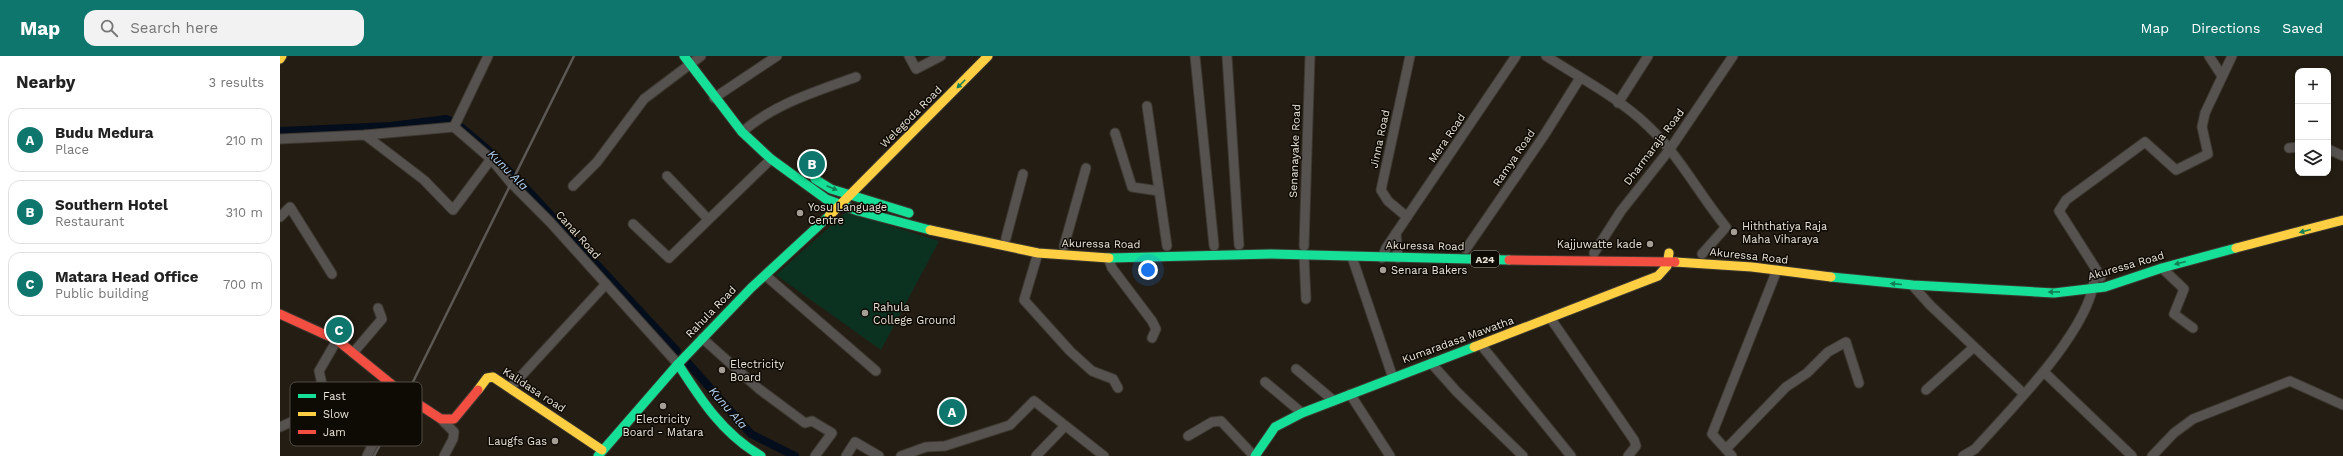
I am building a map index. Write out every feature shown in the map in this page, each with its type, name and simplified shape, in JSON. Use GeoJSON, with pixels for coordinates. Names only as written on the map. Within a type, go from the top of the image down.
{"type":"FeatureCollection","features":[{"type":"Feature","properties":{"kind":"main road","name":"Akuressa Road"},"geometry":{"type":"LineString","coordinates":[[684,56],[696,59],[717,96],[771,159],[807,186],[840,206],[972,241],[1038,253],[1108,258],[1271,254],[1304,251],[1386,248],[1397,254],[1724,264],[1778,270],[1843,274],[2055,284],[2099,280],[2119,283],[2162,268],[2343,220]]}},
{"type":"Feature","properties":{"kind":"main road","name":"Welegoda Road"},"geometry":{"type":"LineString","coordinates":[[851,195],[988,56]]}},
{"type":"Feature","properties":{"kind":"main road","name":"Akuressa Road"},"geometry":{"type":"LineString","coordinates":[[746,129],[798,169],[831,189],[918,215]]}},
{"type":"Feature","properties":{"kind":"main road","name":"Rahula Road"},"geometry":{"type":"LineString","coordinates":[[600,453],[702,338],[765,275],[851,195]]}},
{"type":"Feature","properties":{"kind":"main road","name":"Akuressa Road"},"geometry":{"type":"LineString","coordinates":[[2136,266],[2343,211]]}},
{"type":"Feature","properties":{"kind":"main road","name":"Akuressa Road"},"geometry":{"type":"LineString","coordinates":[[939,222],[1042,245],[1107,248]]}},
{"type":"Feature","properties":{"kind":"main road","name":"Akuressa Road"},"geometry":{"type":"LineString","coordinates":[[1197,256],[1193,246],[1239,245],[1352,257],[1382,258],[1397,254],[1466,249],[1715,255]]}},
{"type":"Feature","properties":{"kind":"main road"},"geometry":{"type":"LineString","coordinates":[[1669,253],[1670,263]]}},
{"type":"Feature","properties":{"kind":"main road","name":"Akuressa Road"},"geometry":{"type":"LineString","coordinates":[[1737,256],[1913,286],[2026,292],[2072,292],[2099,280]]}},
{"type":"Feature","properties":{"kind":"main road","name":"Kumaradasa Mawatha"},"geometry":{"type":"LineString","coordinates":[[1254,456],[1275,427],[1302,413],[1431,363],[1551,319],[1658,276],[1666,270],[1670,263]]}},
{"type":"Feature","properties":{"kind":"main road"},"geometry":{"type":"LineString","coordinates":[[281,318],[337,340],[390,382]]}},
{"type":"Feature","properties":{"kind":"main road"},"geometry":{"type":"LineString","coordinates":[[678,364],[728,434],[743,447],[761,456]]}},
{"type":"Feature","properties":{"kind":"main road","name":"Kalidasa road"},"geometry":{"type":"LineString","coordinates":[[441,419],[454,419],[487,378],[493,376],[600,453]]}},
{"type":"Feature","properties":{"kind":"main road"},"geometry":{"type":"LineString","coordinates":[[422,406],[441,419]]}},
{"type":"Feature","properties":{"kind":"street"},"geometry":{"type":"LineString","coordinates":[[280,139],[365,135],[454,127],[488,56]]}},
{"type":"Feature","properties":{"kind":"street"},"geometry":{"type":"LineString","coordinates":[[717,96],[777,56]]}},
{"type":"Feature","properties":{"kind":"street"},"geometry":{"type":"LineString","coordinates":[[909,56],[916,69],[941,56]]}},
{"type":"Feature","properties":{"kind":"street"},"geometry":{"type":"LineString","coordinates":[[1195,56],[1214,246]]}},
{"type":"Feature","properties":{"kind":"street"},"geometry":{"type":"LineString","coordinates":[[1227,56],[1239,245]]}},
{"type":"Feature","properties":{"kind":"street","name":"Senanayake Road"},"geometry":{"type":"LineString","coordinates":[[1306,299],[1304,251],[1310,56]]}},
{"type":"Feature","properties":{"kind":"street","name":"Jinna Road"},"geometry":{"type":"LineString","coordinates":[[1407,218],[1388,201],[1381,190],[1410,56]]}},
{"type":"Feature","properties":{"kind":"street","name":"Mera Road"},"geometry":{"type":"LineString","coordinates":[[1382,258],[1386,248],[1516,56]]}},
{"type":"Feature","properties":{"kind":"street"},"geometry":{"type":"LineString","coordinates":[[1546,56],[1618,103],[1648,126],[1670,149],[1702,198],[1726,227],[1702,254]]}},
{"type":"Feature","properties":{"kind":"street"},"geometry":{"type":"LineString","coordinates":[[1618,103],[1648,56]]}},
{"type":"Feature","properties":{"kind":"street","name":"Dharmaraja Road"},"geometry":{"type":"LineString","coordinates":[[1594,253],[1621,211],[1670,149],[1733,56]]}},
{"type":"Feature","properties":{"kind":"street"},"geometry":{"type":"LineString","coordinates":[[2209,56],[2222,76]]}},
{"type":"Feature","properties":{"kind":"street"},"geometry":{"type":"LineString","coordinates":[[1963,456],[1974,449],[2044,372],[2084,310],[2099,280],[2059,211],[2066,200],[2145,142],[2176,170],[2208,154],[2202,127],[2205,113],[2232,56]]}},
{"type":"Feature","properties":{"kind":"street"},"geometry":{"type":"LineString","coordinates":[[573,186],[597,162],[644,99],[696,59]]}},
{"type":"Feature","properties":{"kind":"street"},"geometry":{"type":"LineString","coordinates":[[746,129],[792,100],[856,77]]}},
{"type":"Feature","properties":{"kind":"street","name":"Ramya Road"},"geometry":{"type":"LineString","coordinates":[[1466,249],[1543,137],[1580,78]]}},
{"type":"Feature","properties":{"kind":"street"},"geometry":{"type":"LineString","coordinates":[[1147,106],[1167,246]]}},
{"type":"Feature","properties":{"kind":"street","name":"Canal Road"},"geometry":{"type":"LineString","coordinates":[[454,127],[491,159],[678,364]]}},
{"type":"Feature","properties":{"kind":"street"},"geometry":{"type":"LineString","coordinates":[[1115,133],[1132,187],[1159,190]]}},
{"type":"Feature","properties":{"kind":"street"},"geometry":{"type":"LineString","coordinates":[[365,135],[424,180],[453,210],[491,159]]}},
{"type":"Feature","properties":{"kind":"street"},"geometry":{"type":"LineString","coordinates":[[2331,150],[2343,156]]}},
{"type":"Feature","properties":{"kind":"street"},"geometry":{"type":"LineString","coordinates":[[633,224],[669,258],[771,159]]}},
{"type":"Feature","properties":{"kind":"street"},"geometry":{"type":"LineString","coordinates":[[1064,246],[1086,168]]}},
{"type":"Feature","properties":{"kind":"street"},"geometry":{"type":"LineString","coordinates":[[1006,238],[1023,174]]}},
{"type":"Feature","properties":{"kind":"street"},"geometry":{"type":"LineString","coordinates":[[666,176],[708,219]]}},
{"type":"Feature","properties":{"kind":"street"},"geometry":{"type":"LineString","coordinates":[[280,217],[290,207],[332,274]]}},
{"type":"Feature","properties":{"kind":"street"},"geometry":{"type":"LineString","coordinates":[[1396,233],[1397,254]]}},
{"type":"Feature","properties":{"kind":"street"},"geometry":{"type":"LineString","coordinates":[[1038,253],[1024,300],[1070,351],[1092,371],[1113,379],[1118,388]]}},
{"type":"Feature","properties":{"kind":"street"},"geometry":{"type":"LineString","coordinates":[[1352,257],[1392,378]]}},
{"type":"Feature","properties":{"kind":"street"},"geometry":{"type":"LineString","coordinates":[[1108,258],[1112,268],[1152,321],[1156,329],[1152,338]]}},
{"type":"Feature","properties":{"kind":"street"},"geometry":{"type":"LineString","coordinates":[[2162,268],[2184,289],[2174,314],[2193,328]]}},
{"type":"Feature","properties":{"kind":"street"},"geometry":{"type":"LineString","coordinates":[[1778,270],[1712,434],[1729,453],[1786,387],[1807,373],[1828,352],[1846,342],[1859,383]]}},
{"type":"Feature","properties":{"kind":"street"},"geometry":{"type":"LineString","coordinates":[[765,275],[876,371]]}},
{"type":"Feature","properties":{"kind":"street"},"geometry":{"type":"LineString","coordinates":[[510,388],[606,284]]}},
{"type":"Feature","properties":{"kind":"street"},"geometry":{"type":"LineString","coordinates":[[1913,286],[1930,305],[2024,394]]}},
{"type":"Feature","properties":{"kind":"street"},"geometry":{"type":"LineString","coordinates":[[353,353],[382,319],[378,308]]}},
{"type":"Feature","properties":{"kind":"street"},"geometry":{"type":"LineString","coordinates":[[1551,319],[1634,440],[1636,446],[1628,456]]}},
{"type":"Feature","properties":{"kind":"street"},"geometry":{"type":"LineString","coordinates":[[702,338],[759,389],[805,423],[812,421],[832,433],[815,456]]}},
{"type":"Feature","properties":{"kind":"street"},"geometry":{"type":"LineString","coordinates":[[322,382],[319,371],[337,340]]}},
{"type":"Feature","properties":{"kind":"street"},"geometry":{"type":"LineString","coordinates":[[1480,345],[1570,456]]}},
{"type":"Feature","properties":{"kind":"street"},"geometry":{"type":"LineString","coordinates":[[1926,390],[1974,347]]}},
{"type":"Feature","properties":{"kind":"street"},"geometry":{"type":"LineString","coordinates":[[1431,363],[1457,392],[1523,456]]}},
{"type":"Feature","properties":{"kind":"street"},"geometry":{"type":"LineString","coordinates":[[1296,369],[1334,401]]}},
{"type":"Feature","properties":{"kind":"street"},"geometry":{"type":"LineString","coordinates":[[2044,372],[2132,456]]}},
{"type":"Feature","properties":{"kind":"street"},"geometry":{"type":"LineString","coordinates":[[2152,456],[2174,433],[2193,419],[2290,381],[2343,405]]}},
{"type":"Feature","properties":{"kind":"street"},"geometry":{"type":"LineString","coordinates":[[1265,382],[1302,413]]}},
{"type":"Feature","properties":{"kind":"street"},"geometry":{"type":"LineString","coordinates":[[1350,394],[1390,456]]}},
{"type":"Feature","properties":{"kind":"street"},"geometry":{"type":"LineString","coordinates":[[901,456],[926,447],[945,446],[1010,425],[1034,401],[1104,456]]}},
{"type":"Feature","properties":{"kind":"street"},"geometry":{"type":"LineString","coordinates":[[441,419],[454,432],[453,439],[444,456]]}},
{"type":"Feature","properties":{"kind":"street"},"geometry":{"type":"LineString","coordinates":[[1188,436],[1212,422],[1220,421],[1254,456]]}},
{"type":"Feature","properties":{"kind":"street"},"geometry":{"type":"LineString","coordinates":[[280,427],[290,422]]}},
{"type":"Feature","properties":{"kind":"street"},"geometry":{"type":"LineString","coordinates":[[1036,456],[1065,426]]}},
{"type":"Feature","properties":{"kind":"street"},"geometry":{"type":"LineString","coordinates":[[846,456],[855,442],[879,456]]}},
{"type":"Feature","properties":{"kind":"street"},"geometry":{"type":"LineString","coordinates":[[367,456],[372,446]]}},
{"type":"Feature","properties":{"kind":"green space","name":"Rahula College Ground"},"geometry":{"type":"Polygon","coordinates":[[[846,212],[939,241],[881,350],[776,275],[846,212]]]}},
{"type":"Feature","properties":{"kind":"waterway","name":"Kunu Ala"},"geometry":{"type":"LineString","coordinates":[[280,131],[391,126],[446,119],[456,123],[486,148],[524,186],[677,351]]}},
{"type":"Feature","properties":{"kind":"waterway","name":"Kunu Ala"},"geometry":{"type":"LineString","coordinates":[[688,363],[751,434],[795,456]]}},
{"type":"Feature","properties":{"kind":"railway"},"geometry":{"type":"LineString","coordinates":[[413,382],[574,56]]}},
{"type":"Feature","properties":{"kind":"railway"},"geometry":{"type":"LineString","coordinates":[[374,456],[379,446]]}},
{"type":"Feature","properties":{"kind":"traffic: fast"},"geometry":{"type":"LineString","coordinates":[[684,56],[742,132],[771,159],[826,199],[858,211],[930,230]]}},
{"type":"Feature","properties":{"kind":"traffic: fast"},"geometry":{"type":"LineString","coordinates":[[815,179],[831,189],[909,213]]}},
{"type":"Feature","properties":{"kind":"traffic: fast"},"geometry":{"type":"LineString","coordinates":[[598,456],[678,364],[751,288],[829,216]]}},
{"type":"Feature","properties":{"kind":"traffic: fast"},"geometry":{"type":"LineString","coordinates":[[1831,277],[1913,285],[2054,293],[2105,287],[2162,268],[2236,248]]}},
{"type":"Feature","properties":{"kind":"traffic: fast"},"geometry":{"type":"LineString","coordinates":[[1109,258],[1271,254],[1509,260]]}},
{"type":"Feature","properties":{"kind":"traffic: fast"},"geometry":{"type":"LineString","coordinates":[[1255,456],[1275,427],[1302,413],[1474,347]]}},
{"type":"Feature","properties":{"kind":"traffic: fast"},"geometry":{"type":"LineString","coordinates":[[678,364],[704,403],[724,427],[747,447],[761,456]]}},
{"type":"Feature","properties":{"kind":"traffic: slow"},"geometry":{"type":"LineString","coordinates":[[829,216],[988,56]]}},
{"type":"Feature","properties":{"kind":"traffic: slow"},"geometry":{"type":"LineString","coordinates":[[2236,248],[2343,220]]}},
{"type":"Feature","properties":{"kind":"traffic: slow"},"geometry":{"type":"LineString","coordinates":[[930,230],[1038,253],[1109,258]]}},
{"type":"Feature","properties":{"kind":"traffic: slow"},"geometry":{"type":"LineString","coordinates":[[1474,347],[1658,276],[1667,266],[1669,253]]}},
{"type":"Feature","properties":{"kind":"traffic: slow"},"geometry":{"type":"LineString","coordinates":[[1675,262],[1752,267],[1831,277]]}},
{"type":"Feature","properties":{"kind":"traffic: slow"},"geometry":{"type":"LineString","coordinates":[[478,390],[487,378],[493,377],[602,450]]}},
{"type":"Feature","properties":{"kind":"traffic: jam"},"geometry":{"type":"LineString","coordinates":[[1509,260],[1675,262]]}},
{"type":"Feature","properties":{"kind":"traffic: jam"},"geometry":{"type":"LineString","coordinates":[[280,314],[337,340],[389,382]]}},
{"type":"Feature","properties":{"kind":"traffic: jam"},"geometry":{"type":"LineString","coordinates":[[422,407],[441,419],[454,419],[478,390]]}},
{"type":"Feature","properties":{"kind":"place","name":"Southern Hotel"},"geometry":{"type":"Point","coordinates":[812,164]}},
{"type":"Feature","properties":{"kind":"place","name":"Yosu Language Centre"},"geometry":{"type":"Point","coordinates":[800,213]}},
{"type":"Feature","properties":{"kind":"place","name":"Hiththatiya Raja Maha Viharaya"},"geometry":{"type":"Point","coordinates":[1734,232]}},
{"type":"Feature","properties":{"kind":"place","name":"Kajjuwatte kade"},"geometry":{"type":"Point","coordinates":[1650,244]}},
{"type":"Feature","properties":{"kind":"place","name":"Senara Bakers"},"geometry":{"type":"Point","coordinates":[1383,270]}},
{"type":"Feature","properties":{"kind":"place","name":"Rahula College Ground"},"geometry":{"type":"Point","coordinates":[865,313]}},
{"type":"Feature","properties":{"kind":"place","name":"Matara Head Office"},"geometry":{"type":"Point","coordinates":[339,330]}},
{"type":"Feature","properties":{"kind":"place","name":"Electricity Board"},"geometry":{"type":"Point","coordinates":[722,370]}},
{"type":"Feature","properties":{"kind":"place","name":"Electricity Board - Matara"},"geometry":{"type":"Point","coordinates":[663,406]}},
{"type":"Feature","properties":{"kind":"place","name":"Budu Medura"},"geometry":{"type":"Point","coordinates":[952,412]}},
{"type":"Feature","properties":{"kind":"place","name":"Laugfs Gas"},"geometry":{"type":"Point","coordinates":[555,441]}}]}
